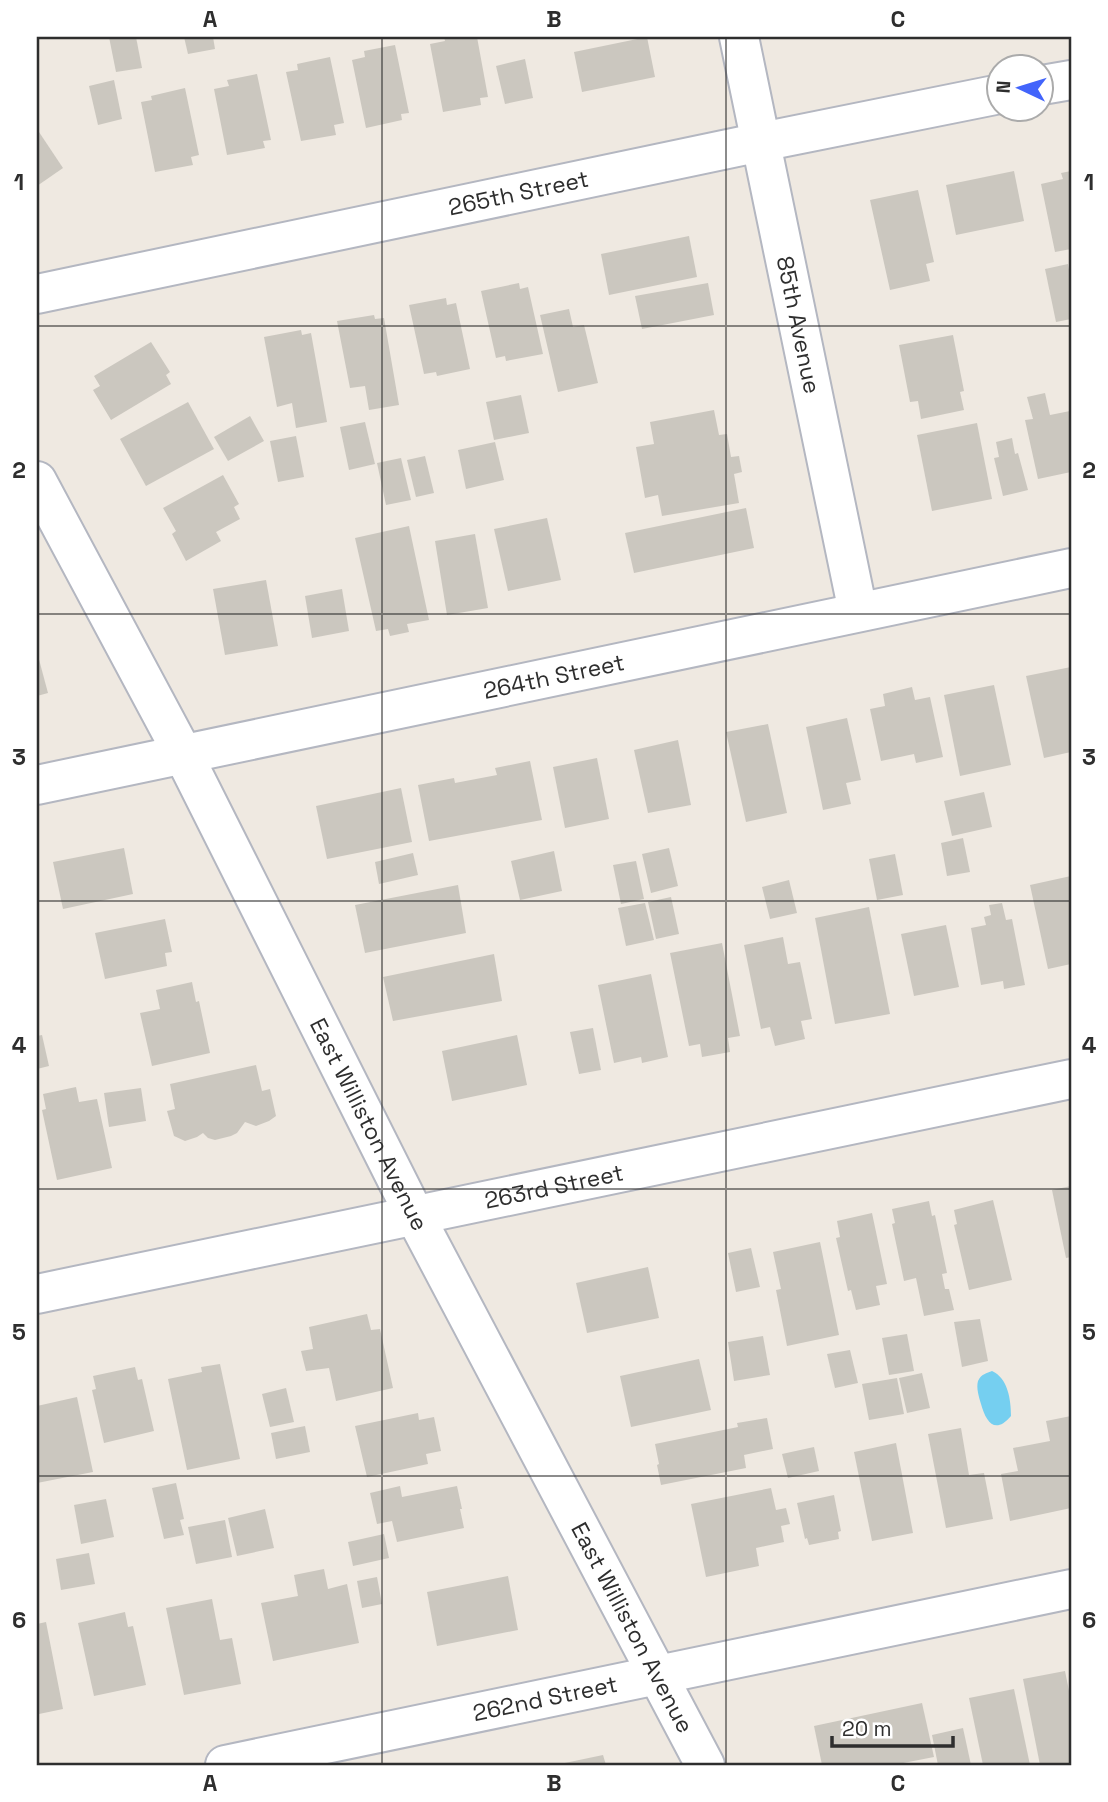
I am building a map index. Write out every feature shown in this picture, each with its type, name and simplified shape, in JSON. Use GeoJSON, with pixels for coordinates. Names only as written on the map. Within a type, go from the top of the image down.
{"type":"FeatureCollection","features":[{"type":"Feature","properties":{"kind":"street","name":"85th Avenue"},"geometry":{"type":"LineString","coordinates":[[739,37],[858,612]]}},
{"type":"Feature","properties":{"kind":"street","name":"265th Street"},"geometry":{"type":"LineString","coordinates":[[37,294],[986,97]]}},
{"type":"Feature","properties":{"kind":"street","name":"East Williston Avenue"},"geometry":{"type":"LineString","coordinates":[[37,481],[183,754],[415,1216],[705,1765]]}},
{"type":"Feature","properties":{"kind":"street","name":"264th Street"},"geometry":{"type":"LineString","coordinates":[[37,785],[1071,568]]}},
{"type":"Feature","properties":{"kind":"street","name":"263rd Street"},"geometry":{"type":"LineString","coordinates":[[37,1294],[1071,1079]]}},
{"type":"Feature","properties":{"kind":"street","name":"262nd Street"},"geometry":{"type":"LineString","coordinates":[[225,1765],[1071,1589]]}},
{"type":"Feature","properties":{"kind":"water"},"geometry":{"type":"Polygon","coordinates":[[[992,1371],[1005,1384],[1011,1410],[1011,1416],[1000,1425],[988,1421],[977,1384],[984,1374],[992,1371]]]}},
{"type":"Feature","properties":{"kind":"building"},"geometry":{"type":"Polygon","coordinates":[[[109,37],[136,37],[142,68],[116,72],[109,37]]]}},
{"type":"Feature","properties":{"kind":"building"},"geometry":{"type":"Polygon","coordinates":[[[184,37],[213,37],[215,49],[188,54],[184,37]]]}},
{"type":"Feature","properties":{"kind":"building"},"geometry":{"type":"Polygon","coordinates":[[[444,37],[477,37],[488,97],[480,98],[481,105],[443,112],[430,44],[445,41],[444,37]]]}},
{"type":"Feature","properties":{"kind":"building"},"geometry":{"type":"Polygon","coordinates":[[[647,37],[655,77],[582,92],[574,52],[647,37]]]}},
{"type":"Feature","properties":{"kind":"building"},"geometry":{"type":"Polygon","coordinates":[[[395,45],[409,113],[401,114],[402,120],[366,128],[352,60],[365,57],[364,51],[395,45]]]}},
{"type":"Feature","properties":{"kind":"building"},"geometry":{"type":"Polygon","coordinates":[[[330,57],[344,123],[334,125],[336,135],[301,141],[286,72],[298,70],[297,64],[330,57]]]}},
{"type":"Feature","properties":{"kind":"building"},"geometry":{"type":"Polygon","coordinates":[[[525,59],[533,98],[505,104],[496,66],[525,59]]]}},
{"type":"Feature","properties":{"kind":"building"},"geometry":{"type":"Polygon","coordinates":[[[257,74],[271,140],[263,141],[265,148],[227,155],[214,89],[229,86],[227,80],[257,74]]]}},
{"type":"Feature","properties":{"kind":"building"},"geometry":{"type":"Polygon","coordinates":[[[114,80],[122,119],[98,125],[89,86],[114,80]]]}},
{"type":"Feature","properties":{"kind":"building"},"geometry":{"type":"Polygon","coordinates":[[[185,88],[199,155],[191,157],[193,165],[155,172],[141,102],[152,100],[151,96],[185,88]]]}},
{"type":"Feature","properties":{"kind":"building"},"geometry":{"type":"Polygon","coordinates":[[[37,129],[63,168],[37,186],[37,129]]]}},
{"type":"Feature","properties":{"kind":"building"},"geometry":{"type":"Polygon","coordinates":[[[1014,171],[1024,221],[956,235],[946,185],[1014,171]]]}},
{"type":"Feature","properties":{"kind":"building"},"geometry":{"type":"Polygon","coordinates":[[[1071,171],[1071,249],[1055,252],[1041,184],[1063,179],[1061,173],[1071,171]]]}},
{"type":"Feature","properties":{"kind":"building"},"geometry":{"type":"Polygon","coordinates":[[[918,190],[934,262],[926,264],[930,281],[890,290],[870,200],[918,190]]]}},
{"type":"Feature","properties":{"kind":"building"},"geometry":{"type":"Polygon","coordinates":[[[689,236],[697,277],[609,295],[601,254],[689,236]]]}},
{"type":"Feature","properties":{"kind":"building"},"geometry":{"type":"Polygon","coordinates":[[[1068,264],[1071,319],[1056,322],[1045,269],[1068,264]]]}},
{"type":"Feature","properties":{"kind":"building"},"geometry":{"type":"Polygon","coordinates":[[[519,283],[520,289],[528,287],[543,354],[506,361],[505,356],[496,358],[481,291],[519,283]]]}},
{"type":"Feature","properties":{"kind":"building"},"geometry":{"type":"Polygon","coordinates":[[[708,283],[714,315],[642,329],[635,296],[708,283]]]}},
{"type":"Feature","properties":{"kind":"building"},"geometry":{"type":"Polygon","coordinates":[[[446,298],[447,305],[456,303],[470,369],[437,376],[436,372],[424,374],[409,305],[446,298]]]}},
{"type":"Feature","properties":{"kind":"building"},"geometry":{"type":"Polygon","coordinates":[[[569,309],[573,327],[584,325],[598,383],[558,392],[540,315],[569,309]]]}},
{"type":"Feature","properties":{"kind":"building"},"geometry":{"type":"Polygon","coordinates":[[[374,315],[375,319],[384,318],[399,405],[369,410],[365,386],[350,388],[337,321],[374,315]]]}},
{"type":"Feature","properties":{"kind":"building"},"geometry":{"type":"Polygon","coordinates":[[[301,330],[302,335],[311,333],[327,422],[296,428],[292,403],[277,407],[264,337],[301,330]]]}},
{"type":"Feature","properties":{"kind":"building"},"geometry":{"type":"Polygon","coordinates":[[[953,335],[964,391],[960,392],[964,410],[921,419],[918,401],[910,402],[899,345],[953,335]]]}},
{"type":"Feature","properties":{"kind":"building"},"geometry":{"type":"Polygon","coordinates":[[[151,342],[170,372],[166,375],[171,384],[111,420],[93,390],[100,386],[94,376],[151,342]]]}},
{"type":"Feature","properties":{"kind":"building"},"geometry":{"type":"Polygon","coordinates":[[[1045,393],[1050,415],[1070,411],[1071,472],[1038,479],[1025,420],[1033,419],[1027,397],[1045,393]]]}},
{"type":"Feature","properties":{"kind":"building"},"geometry":{"type":"Polygon","coordinates":[[[521,395],[529,433],[494,440],[486,402],[521,395]]]}},
{"type":"Feature","properties":{"kind":"building"},"geometry":{"type":"Polygon","coordinates":[[[188,402],[214,449],[146,486],[120,439],[188,402]]]}},
{"type":"Feature","properties":{"kind":"building"},"geometry":{"type":"Polygon","coordinates":[[[714,410],[719,435],[727,434],[731,457],[739,456],[742,472],[734,474],[739,503],[662,516],[658,495],[645,498],[636,447],[654,444],[650,422],[714,410]]]}},
{"type":"Feature","properties":{"kind":"building"},"geometry":{"type":"Polygon","coordinates":[[[250,416],[264,441],[228,461],[214,437],[250,416]]]}},
{"type":"Feature","properties":{"kind":"building"},"geometry":{"type":"Polygon","coordinates":[[[365,422],[375,464],[349,470],[340,427],[365,422]]]}},
{"type":"Feature","properties":{"kind":"building"},"geometry":{"type":"Polygon","coordinates":[[[977,423],[992,499],[932,511],[917,435],[977,423]]]}},
{"type":"Feature","properties":{"kind":"building"},"geometry":{"type":"Polygon","coordinates":[[[296,436],[304,477],[278,482],[270,441],[296,436]]]}},
{"type":"Feature","properties":{"kind":"building"},"geometry":{"type":"Polygon","coordinates":[[[1012,438],[1028,490],[1003,496],[994,458],[999,457],[996,442],[1012,438]]]}},
{"type":"Feature","properties":{"kind":"building"},"geometry":{"type":"Polygon","coordinates":[[[495,442],[504,480],[466,489],[458,450],[495,442]]]}},
{"type":"Feature","properties":{"kind":"building"},"geometry":{"type":"Polygon","coordinates":[[[425,456],[434,493],[416,497],[407,460],[425,456]]]}},
{"type":"Feature","properties":{"kind":"building"},"geometry":{"type":"Polygon","coordinates":[[[401,458],[411,500],[386,505],[377,463],[401,458]]]}},
{"type":"Feature","properties":{"kind":"building"},"geometry":{"type":"Polygon","coordinates":[[[223,475],[239,504],[234,507],[240,519],[216,532],[221,541],[186,561],[172,534],[176,531],[163,508],[223,475]]]}},
{"type":"Feature","properties":{"kind":"building"},"geometry":{"type":"Polygon","coordinates":[[[746,508],[754,548],[634,573],[625,533],[746,508]]]}},
{"type":"Feature","properties":{"kind":"building"},"geometry":{"type":"Polygon","coordinates":[[[547,518],[561,580],[508,591],[494,529],[547,518]]]}},
{"type":"Feature","properties":{"kind":"building"},"geometry":{"type":"Polygon","coordinates":[[[409,526],[429,620],[407,624],[409,632],[390,636],[388,629],[376,631],[355,538],[409,526]]]}},
{"type":"Feature","properties":{"kind":"building"},"geometry":{"type":"Polygon","coordinates":[[[475,534],[488,608],[447,615],[435,541],[475,534]]]}},
{"type":"Feature","properties":{"kind":"building"},"geometry":{"type":"Polygon","coordinates":[[[266,580],[278,646],[225,655],[213,589],[266,580]]]}},
{"type":"Feature","properties":{"kind":"building"},"geometry":{"type":"Polygon","coordinates":[[[342,589],[349,631],[312,638],[305,596],[342,589]]]}},
{"type":"Feature","properties":{"kind":"building"},"geometry":{"type":"Polygon","coordinates":[[[37,652],[48,693],[37,696],[37,652]]]}},
{"type":"Feature","properties":{"kind":"building"},"geometry":{"type":"Polygon","coordinates":[[[1071,667],[1071,752],[1044,758],[1026,676],[1071,667]]]}},
{"type":"Feature","properties":{"kind":"building"},"geometry":{"type":"Polygon","coordinates":[[[994,685],[1011,765],[960,776],[944,695],[994,685]]]}},
{"type":"Feature","properties":{"kind":"building"},"geometry":{"type":"Polygon","coordinates":[[[912,687],[915,700],[930,697],[943,757],[916,763],[914,754],[881,761],[870,709],[885,706],[883,694],[912,687]]]}},
{"type":"Feature","properties":{"kind":"building"},"geometry":{"type":"Polygon","coordinates":[[[847,718],[861,780],[846,783],[851,804],[823,810],[806,727],[847,718]]]}},
{"type":"Feature","properties":{"kind":"building"},"geometry":{"type":"Polygon","coordinates":[[[768,724],[787,813],[746,822],[726,732],[768,724]]]}},
{"type":"Feature","properties":{"kind":"building"},"geometry":{"type":"Polygon","coordinates":[[[678,740],[691,805],[648,813],[634,750],[678,740]]]}},
{"type":"Feature","properties":{"kind":"building"},"geometry":{"type":"Polygon","coordinates":[[[597,758],[609,819],[565,828],[553,767],[597,758]]]}},
{"type":"Feature","properties":{"kind":"building"},"geometry":{"type":"Polygon","coordinates":[[[530,761],[542,820],[429,841],[418,785],[454,778],[455,783],[497,775],[495,768],[530,761]]]}},
{"type":"Feature","properties":{"kind":"building"},"geometry":{"type":"Polygon","coordinates":[[[401,788],[412,842],[327,859],[316,806],[401,788]]]}},
{"type":"Feature","properties":{"kind":"building"},"geometry":{"type":"Polygon","coordinates":[[[984,792],[992,827],[952,836],[944,801],[984,792]]]}},
{"type":"Feature","properties":{"kind":"building"},"geometry":{"type":"Polygon","coordinates":[[[963,838],[970,872],[947,876],[941,843],[963,838]]]}},
{"type":"Feature","properties":{"kind":"building"},"geometry":{"type":"Polygon","coordinates":[[[124,848],[133,894],[63,909],[53,862],[124,848]]]}},
{"type":"Feature","properties":{"kind":"building"},"geometry":{"type":"Polygon","coordinates":[[[669,848],[678,886],[651,893],[642,854],[669,848]]]}},
{"type":"Feature","properties":{"kind":"building"},"geometry":{"type":"Polygon","coordinates":[[[554,851],[562,891],[520,900],[511,861],[554,851]]]}},
{"type":"Feature","properties":{"kind":"building"},"geometry":{"type":"Polygon","coordinates":[[[413,853],[418,875],[379,884],[375,862],[413,853]]]}},
{"type":"Feature","properties":{"kind":"building"},"geometry":{"type":"Polygon","coordinates":[[[895,854],[903,895],[877,900],[869,859],[895,854]]]}},
{"type":"Feature","properties":{"kind":"building"},"geometry":{"type":"Polygon","coordinates":[[[636,861],[644,899],[621,904],[613,865],[636,861]]]}},
{"type":"Feature","properties":{"kind":"building"},"geometry":{"type":"Polygon","coordinates":[[[1071,876],[1071,964],[1048,969],[1030,885],[1071,876]]]}},
{"type":"Feature","properties":{"kind":"building"},"geometry":{"type":"Polygon","coordinates":[[[789,880],[797,913],[770,919],[762,887],[789,880]]]}},
{"type":"Feature","properties":{"kind":"building"},"geometry":{"type":"Polygon","coordinates":[[[458,885],[466,933],[365,953],[355,905],[458,885]]]}},
{"type":"Feature","properties":{"kind":"building"},"geometry":{"type":"Polygon","coordinates":[[[671,897],[679,934],[656,939],[648,902],[671,897]]]}},
{"type":"Feature","properties":{"kind":"building"},"geometry":{"type":"Polygon","coordinates":[[[645,903],[654,940],[626,946],[618,908],[645,903]]]}},
{"type":"Feature","properties":{"kind":"building"},"geometry":{"type":"Polygon","coordinates":[[[1002,903],[1006,920],[1012,919],[1025,985],[1004,989],[1003,981],[981,985],[971,928],[986,925],[984,917],[991,915],[989,905],[1002,903]]]}},
{"type":"Feature","properties":{"kind":"building"},"geometry":{"type":"Polygon","coordinates":[[[869,907],[890,1014],[835,1024],[815,918],[869,907]]]}},
{"type":"Feature","properties":{"kind":"building"},"geometry":{"type":"Polygon","coordinates":[[[165,919],[172,952],[165,953],[167,966],[105,979],[95,933],[165,919]]]}},
{"type":"Feature","properties":{"kind":"building"},"geometry":{"type":"Polygon","coordinates":[[[946,925],[959,987],[914,996],[901,934],[946,925]]]}},
{"type":"Feature","properties":{"kind":"building"},"geometry":{"type":"Polygon","coordinates":[[[783,937],[788,964],[800,962],[812,1019],[801,1021],[805,1039],[775,1046],[770,1027],[761,1029],[744,945],[783,937]]]}},
{"type":"Feature","properties":{"kind":"building"},"geometry":{"type":"Polygon","coordinates":[[[722,943],[740,1036],[728,1038],[730,1052],[702,1057],[700,1044],[689,1046],[670,953],[722,943]]]}},
{"type":"Feature","properties":{"kind":"building"},"geometry":{"type":"Polygon","coordinates":[[[494,954],[502,1001],[393,1021],[383,977],[494,954]]]}},
{"type":"Feature","properties":{"kind":"building"},"geometry":{"type":"Polygon","coordinates":[[[651,974],[668,1057],[642,1063],[641,1057],[614,1063],[598,985],[651,974]]]}},
{"type":"Feature","properties":{"kind":"building"},"geometry":{"type":"Polygon","coordinates":[[[192,982],[196,1002],[199,1001],[210,1053],[152,1066],[140,1013],[160,1009],[156,990],[192,982]]]}},
{"type":"Feature","properties":{"kind":"building"},"geometry":{"type":"Polygon","coordinates":[[[593,1028],[601,1070],[579,1074],[570,1032],[593,1028]]]}},
{"type":"Feature","properties":{"kind":"building"},"geometry":{"type":"Polygon","coordinates":[[[42,1035],[49,1066],[37,1069],[37,1036],[42,1035]]]}},
{"type":"Feature","properties":{"kind":"building"},"geometry":{"type":"Polygon","coordinates":[[[517,1035],[527,1085],[452,1101],[442,1051],[517,1035]]]}},
{"type":"Feature","properties":{"kind":"building"},"geometry":{"type":"Polygon","coordinates":[[[256,1065],[262,1091],[270,1089],[276,1116],[256,1126],[245,1122],[237,1133],[215,1140],[203,1133],[185,1141],[174,1136],[167,1111],[175,1109],[170,1084],[256,1065]]]}},
{"type":"Feature","properties":{"kind":"building"},"geometry":{"type":"Polygon","coordinates":[[[76,1087],[79,1102],[97,1099],[112,1168],[57,1180],[42,1110],[46,1109],[43,1094],[76,1087]]]}},
{"type":"Feature","properties":{"kind":"building"},"geometry":{"type":"Polygon","coordinates":[[[141,1088],[146,1121],[109,1127],[104,1093],[141,1088]]]}},
{"type":"Feature","properties":{"kind":"building"},"geometry":{"type":"Polygon","coordinates":[[[1071,1186],[1071,1257],[1066,1258],[1052,1190],[1071,1186]]]}},
{"type":"Feature","properties":{"kind":"building"},"geometry":{"type":"Polygon","coordinates":[[[993,1200],[1012,1280],[969,1290],[954,1225],[957,1224],[954,1210],[993,1200]]]}},
{"type":"Feature","properties":{"kind":"building"},"geometry":{"type":"Polygon","coordinates":[[[929,1201],[932,1216],[935,1215],[947,1273],[942,1274],[945,1289],[949,1289],[954,1310],[924,1316],[916,1278],[904,1281],[892,1224],[895,1223],[892,1209],[929,1201]]]}},
{"type":"Feature","properties":{"kind":"building"},"geometry":{"type":"Polygon","coordinates":[[[872,1213],[887,1284],[876,1286],[880,1305],[856,1310],[851,1290],[848,1291],[836,1238],[840,1237],[837,1221],[872,1213]]]}},
{"type":"Feature","properties":{"kind":"building"},"geometry":{"type":"Polygon","coordinates":[[[820,1242],[839,1335],[787,1346],[776,1290],[781,1289],[773,1252],[820,1242]]]}},
{"type":"Feature","properties":{"kind":"building"},"geometry":{"type":"Polygon","coordinates":[[[751,1248],[760,1287],[736,1292],[728,1253],[751,1248]]]}},
{"type":"Feature","properties":{"kind":"building"},"geometry":{"type":"Polygon","coordinates":[[[648,1267],[659,1318],[587,1333],[576,1283],[648,1267]]]}},
{"type":"Feature","properties":{"kind":"building"},"geometry":{"type":"Polygon","coordinates":[[[367,1314],[371,1330],[380,1329],[393,1388],[336,1401],[329,1368],[306,1371],[301,1351],[313,1349],[309,1327],[367,1314]]]}},
{"type":"Feature","properties":{"kind":"building"},"geometry":{"type":"Polygon","coordinates":[[[980,1319],[988,1361],[962,1367],[954,1322],[980,1319]]]}},
{"type":"Feature","properties":{"kind":"building"},"geometry":{"type":"Polygon","coordinates":[[[907,1334],[914,1371],[889,1375],[882,1338],[907,1334]]]}},
{"type":"Feature","properties":{"kind":"building"},"geometry":{"type":"Polygon","coordinates":[[[763,1336],[770,1375],[734,1381],[728,1342],[763,1336]]]}},
{"type":"Feature","properties":{"kind":"building"},"geometry":{"type":"Polygon","coordinates":[[[850,1350],[858,1383],[835,1388],[827,1354],[850,1350]]]}},
{"type":"Feature","properties":{"kind":"building"},"geometry":{"type":"Polygon","coordinates":[[[699,1359],[711,1410],[631,1427],[620,1376],[699,1359]]]}},
{"type":"Feature","properties":{"kind":"building"},"geometry":{"type":"Polygon","coordinates":[[[220,1364],[240,1459],[187,1470],[168,1379],[202,1372],[201,1367],[220,1364]]]}},
{"type":"Feature","properties":{"kind":"building"},"geometry":{"type":"Polygon","coordinates":[[[135,1367],[138,1380],[142,1379],[154,1431],[104,1443],[92,1390],[96,1389],[93,1376],[135,1367]]]}},
{"type":"Feature","properties":{"kind":"building"},"geometry":{"type":"Polygon","coordinates":[[[922,1373],[930,1408],[907,1413],[899,1378],[922,1373]]]}},
{"type":"Feature","properties":{"kind":"building"},"geometry":{"type":"Polygon","coordinates":[[[897,1378],[904,1414],[869,1420],[862,1384],[897,1378]]]}},
{"type":"Feature","properties":{"kind":"building"},"geometry":{"type":"Polygon","coordinates":[[[286,1388],[294,1422],[270,1427],[262,1394],[286,1388]]]}},
{"type":"Feature","properties":{"kind":"building"},"geometry":{"type":"Polygon","coordinates":[[[77,1397],[93,1472],[37,1483],[37,1406],[77,1397]]]}},
{"type":"Feature","properties":{"kind":"building"},"geometry":{"type":"Polygon","coordinates":[[[418,1413],[419,1420],[434,1417],[441,1451],[426,1454],[428,1464],[367,1477],[355,1426],[418,1413]]]}},
{"type":"Feature","properties":{"kind":"building"},"geometry":{"type":"Polygon","coordinates":[[[1071,1416],[1071,1508],[1010,1521],[1001,1474],[1018,1471],[1013,1448],[1050,1441],[1046,1421],[1071,1416]]]}},
{"type":"Feature","properties":{"kind":"building"},"geometry":{"type":"Polygon","coordinates":[[[767,1418],[773,1449],[744,1455],[746,1468],[661,1485],[655,1444],[738,1427],[737,1423],[767,1418]]]}},
{"type":"Feature","properties":{"kind":"building"},"geometry":{"type":"Polygon","coordinates":[[[305,1426],[310,1452],[276,1459],[271,1433],[305,1426]]]}},
{"type":"Feature","properties":{"kind":"building"},"geometry":{"type":"Polygon","coordinates":[[[961,1428],[969,1475],[984,1473],[993,1519],[946,1528],[928,1434],[961,1428]]]}},
{"type":"Feature","properties":{"kind":"building"},"geometry":{"type":"Polygon","coordinates":[[[896,1443],[913,1533],[872,1541],[854,1452],[896,1443]]]}},
{"type":"Feature","properties":{"kind":"building"},"geometry":{"type":"Polygon","coordinates":[[[814,1447],[819,1471],[788,1478],[782,1454],[814,1447]]]}},
{"type":"Feature","properties":{"kind":"building"},"geometry":{"type":"Polygon","coordinates":[[[176,1483],[184,1519],[180,1520],[184,1535],[164,1539],[152,1488],[176,1483]]]}},
{"type":"Feature","properties":{"kind":"building"},"geometry":{"type":"Polygon","coordinates":[[[400,1486],[402,1497],[457,1486],[464,1528],[397,1542],[392,1521],[377,1524],[370,1493],[400,1486]]]}},
{"type":"Feature","properties":{"kind":"building"},"geometry":{"type":"Polygon","coordinates":[[[771,1488],[776,1510],[786,1508],[790,1524],[781,1526],[784,1542],[756,1548],[759,1566],[706,1577],[691,1504],[771,1488]]]}},
{"type":"Feature","properties":{"kind":"building"},"geometry":{"type":"Polygon","coordinates":[[[834,1495],[841,1531],[838,1532],[839,1539],[809,1545],[807,1538],[805,1539],[797,1503],[834,1495]]]}},
{"type":"Feature","properties":{"kind":"building"},"geometry":{"type":"Polygon","coordinates":[[[106,1499],[114,1537],[81,1544],[74,1505],[106,1499]]]}},
{"type":"Feature","properties":{"kind":"building"},"geometry":{"type":"Polygon","coordinates":[[[265,1509],[274,1548],[237,1556],[228,1518],[265,1509]]]}},
{"type":"Feature","properties":{"kind":"building"},"geometry":{"type":"Polygon","coordinates":[[[225,1520],[232,1557],[196,1564],[188,1527],[225,1520]]]}},
{"type":"Feature","properties":{"kind":"building"},"geometry":{"type":"Polygon","coordinates":[[[384,1534],[389,1558],[353,1566],[348,1542],[384,1534]]]}},
{"type":"Feature","properties":{"kind":"building"},"geometry":{"type":"Polygon","coordinates":[[[89,1553],[95,1584],[61,1590],[56,1559],[89,1553]]]}},
{"type":"Feature","properties":{"kind":"building"},"geometry":{"type":"Polygon","coordinates":[[[324,1569],[328,1589],[347,1584],[359,1643],[273,1661],[261,1603],[298,1596],[294,1575],[324,1569]]]}},
{"type":"Feature","properties":{"kind":"building"},"geometry":{"type":"Polygon","coordinates":[[[508,1576],[518,1630],[437,1646],[427,1592],[508,1576]]]}},
{"type":"Feature","properties":{"kind":"building"},"geometry":{"type":"Polygon","coordinates":[[[377,1577],[382,1604],[362,1608],[357,1581],[377,1577]]]}},
{"type":"Feature","properties":{"kind":"building"},"geometry":{"type":"Polygon","coordinates":[[[212,1599],[220,1640],[232,1638],[241,1684],[184,1695],[166,1608],[212,1599]]]}},
{"type":"Feature","properties":{"kind":"building"},"geometry":{"type":"Polygon","coordinates":[[[125,1612],[128,1627],[133,1626],[146,1685],[94,1696],[78,1623],[125,1612]]]}},
{"type":"Feature","properties":{"kind":"building"},"geometry":{"type":"Polygon","coordinates":[[[46,1622],[63,1709],[39,1714],[37,1624],[46,1622]]]}},
{"type":"Feature","properties":{"kind":"building"},"geometry":{"type":"Polygon","coordinates":[[[1065,1671],[1071,1701],[1071,1765],[1040,1765],[1023,1679],[1065,1671]]]}},
{"type":"Feature","properties":{"kind":"building"},"geometry":{"type":"Polygon","coordinates":[[[1014,1689],[1030,1765],[983,1765],[969,1698],[1014,1689]]]}},
{"type":"Feature","properties":{"kind":"building"},"geometry":{"type":"Polygon","coordinates":[[[922,1703],[934,1757],[893,1765],[822,1765],[814,1726],[922,1703]]]}},
{"type":"Feature","properties":{"kind":"building"},"geometry":{"type":"Polygon","coordinates":[[[963,1728],[971,1765],[938,1765],[932,1735],[963,1728]]]}},
{"type":"Feature","properties":{"kind":"building"},"geometry":{"type":"Polygon","coordinates":[[[603,1755],[606,1765],[560,1765],[560,1764],[603,1755]]]}}]}
